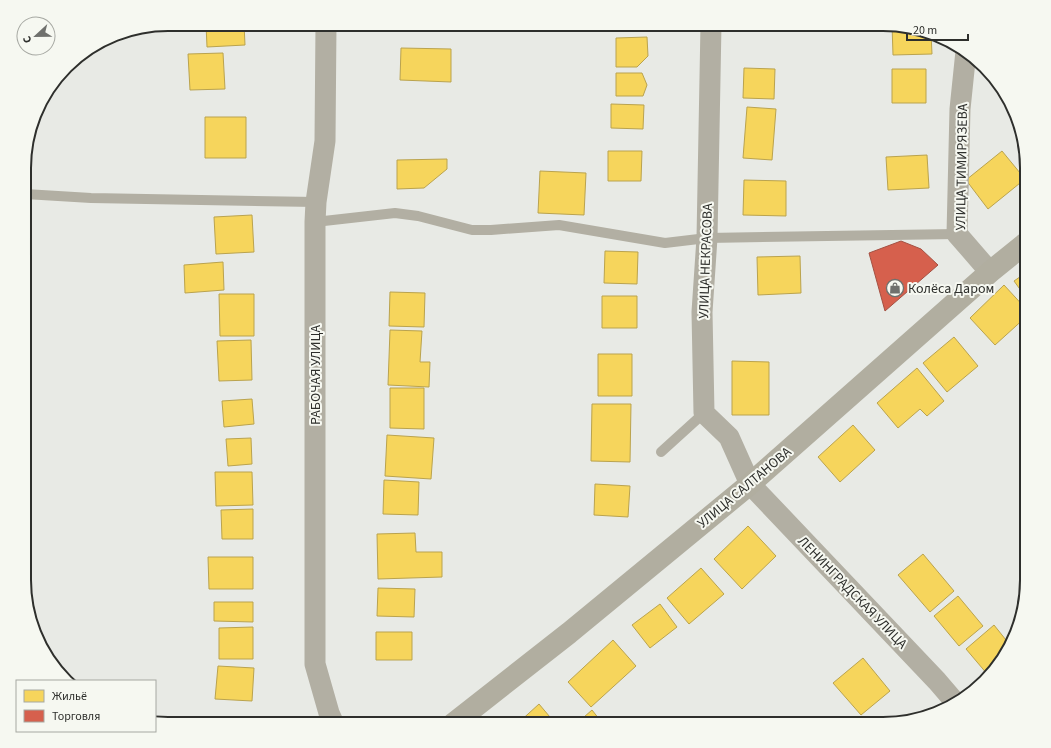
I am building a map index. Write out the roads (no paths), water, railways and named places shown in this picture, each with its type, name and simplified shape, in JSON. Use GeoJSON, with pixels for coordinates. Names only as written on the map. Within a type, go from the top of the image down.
{"type":"FeatureCollection","features":[{"type":"Feature","properties":{"kind":"main road","name":"УЛИЦА САЛТАНОВА"},"geometry":{"type":"LineString","coordinates":[[462,717],[569,633],[750,484],[990,272],[1020,248]]}},
{"type":"Feature","properties":{"kind":"street","name":"РАБОЧАЯ УЛИЦА"},"geometry":{"type":"LineString","coordinates":[[326,31],[325,141],[315,212],[315,664],[331,717]]}},
{"type":"Feature","properties":{"kind":"street","name":"УЛИЦА НЕКРАСОВА"},"geometry":{"type":"LineString","coordinates":[[704,413],[702,312],[707,238],[711,31]]}},
{"type":"Feature","properties":{"kind":"street","name":"УЛИЦА ТИМИРЯЗЕВА"},"geometry":{"type":"LineString","coordinates":[[965,58],[960,109],[957,234],[990,272]]}},
{"type":"Feature","properties":{"kind":"street"},"geometry":{"type":"LineString","coordinates":[[704,413],[728,437],[750,484]]}},
{"type":"Feature","properties":{"kind":"street","name":"ЛЕНИНГРАДСКАЯ УЛИЦА"},"geometry":{"type":"LineString","coordinates":[[750,484],[952,698]]}},
{"type":"Feature","properties":{"kind":"lane"},"geometry":{"type":"LineString","coordinates":[[31,194],[315,212],[395,213],[418,216],[472,230],[559,225],[665,243],[707,238],[957,234]]}},
{"type":"Feature","properties":{"kind":"lane"},"geometry":{"type":"LineString","coordinates":[[661,452],[704,413]]}},
{"type":"Feature","properties":{"kind":"place","name":"Колёса Даром"},"geometry":{"type":"Point","coordinates":[895,288]}}]}
